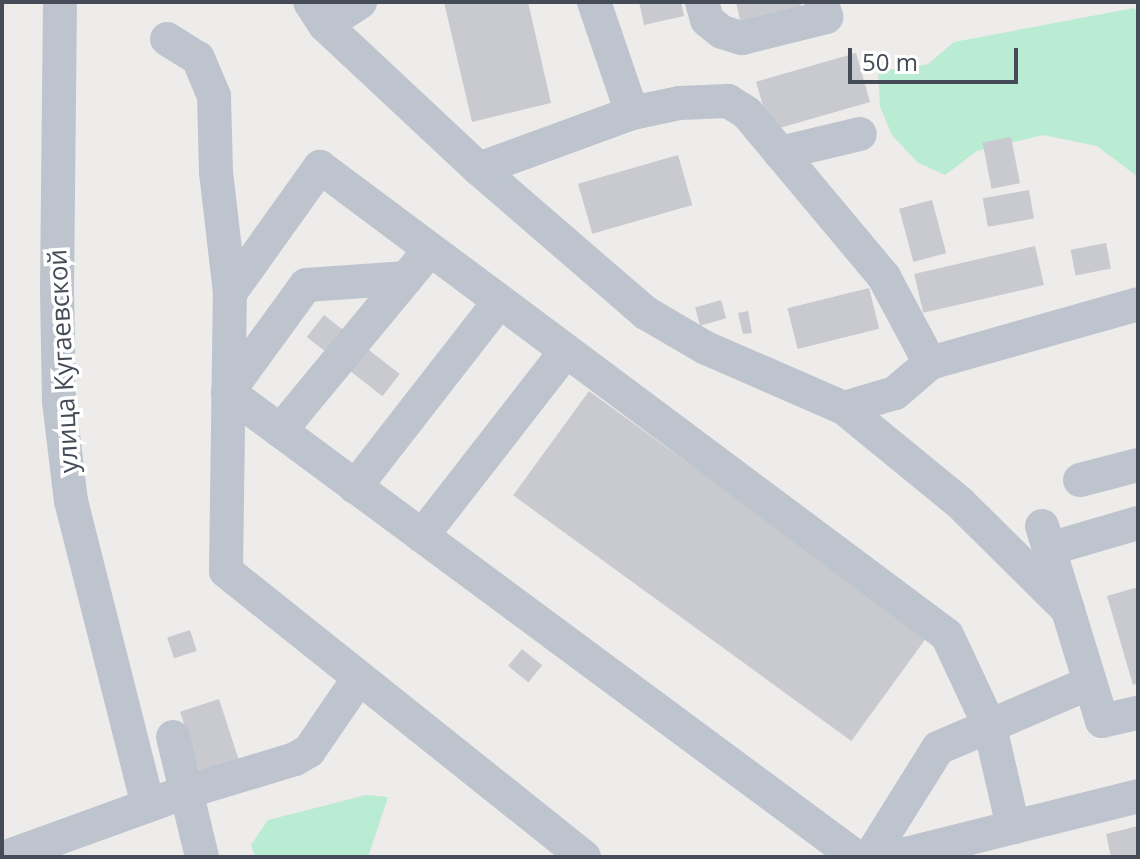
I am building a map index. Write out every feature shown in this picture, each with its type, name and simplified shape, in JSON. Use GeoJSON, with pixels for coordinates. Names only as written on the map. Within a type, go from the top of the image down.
{"type":"FeatureCollection","features":[{"type":"Feature","properties":{"kind":"street","name":"улица Кугаевской"},"geometry":{"type":"LineString","coordinates":[[60,2],[59,401],[71,501],[148,805]]}},
{"type":"Feature","properties":{"kind":"street"},"geometry":{"type":"LineString","coordinates":[[318,14],[360,2]]}},
{"type":"Feature","properties":{"kind":"street"},"geometry":{"type":"LineString","coordinates":[[594,2],[632,113]]}},
{"type":"Feature","properties":{"kind":"street"},"geometry":{"type":"LineString","coordinates":[[702,2],[707,20],[722,32],[742,38],[826,17],[822,2]]}},
{"type":"Feature","properties":{"kind":"street"},"geometry":{"type":"LineString","coordinates":[[318,14],[479,169],[646,313],[706,348],[844,408],[960,503],[1068,610]]}},
{"type":"Feature","properties":{"kind":"street"},"geometry":{"type":"LineString","coordinates":[[167,39],[198,58],[214,96],[216,172],[230,293],[226,571],[584,857]]}},
{"type":"Feature","properties":{"kind":"street"},"geometry":{"type":"LineString","coordinates":[[479,169],[632,113],[680,103],[728,101],[747,113],[884,277],[930,363]]}},
{"type":"Feature","properties":{"kind":"street"},"geometry":{"type":"LineString","coordinates":[[780,153],[860,134]]}},
{"type":"Feature","properties":{"kind":"street"},"geometry":{"type":"LineString","coordinates":[[230,293],[320,167],[947,635],[990,727],[1013,827]]}},
{"type":"Feature","properties":{"kind":"street"},"geometry":{"type":"LineString","coordinates":[[280,431],[430,250]]}},
{"type":"Feature","properties":{"kind":"street"},"geometry":{"type":"LineString","coordinates":[[228,392],[306,285],[407,278]]}},
{"type":"Feature","properties":{"kind":"street"},"geometry":{"type":"LineString","coordinates":[[355,487],[499,302]]}},
{"type":"Feature","properties":{"kind":"street"},"geometry":{"type":"LineString","coordinates":[[844,408],[895,393],[930,363],[1138,304]]}},
{"type":"Feature","properties":{"kind":"street"},"geometry":{"type":"LineString","coordinates":[[422,536],[565,352]]}},
{"type":"Feature","properties":{"kind":"street"},"geometry":{"type":"LineString","coordinates":[[228,392],[856,857]]}},
{"type":"Feature","properties":{"kind":"street"},"geometry":{"type":"LineString","coordinates":[[1080,480],[1138,465]]}},
{"type":"Feature","properties":{"kind":"street"},"geometry":{"type":"LineString","coordinates":[[1138,523],[1046,537],[1102,721],[1138,713]]}},
{"type":"Feature","properties":{"kind":"street"},"geometry":{"type":"LineString","coordinates":[[6,857],[309,751],[359,678]]}},
{"type":"Feature","properties":{"kind":"street"},"geometry":{"type":"LineString","coordinates":[[870,857],[938,748],[1090,683]]}},
{"type":"Feature","properties":{"kind":"street"},"geometry":{"type":"LineString","coordinates":[[173,737],[202,857]]}},
{"type":"Feature","properties":{"kind":"street"},"geometry":{"type":"LineString","coordinates":[[894,857],[1138,796]]}},
{"type":"Feature","properties":{"kind":"green space"},"geometry":{"type":"Polygon","coordinates":[[[1134,8],[1138,11],[1138,177],[1097,146],[1043,135],[977,151],[945,175],[917,162],[892,135],[880,107],[878,68],[901,70],[928,64],[954,42],[1134,8]]]}},
{"type":"Feature","properties":{"kind":"green space"},"geometry":{"type":"Polygon","coordinates":[[[366,795],[388,797],[368,857],[255,857],[251,845],[268,820],[366,795]]]}},
{"type":"Feature","properties":{"kind":"building"},"geometry":{"type":"Polygon","coordinates":[[[444,2],[528,2],[551,103],[472,122],[444,2]]]}},
{"type":"Feature","properties":{"kind":"building"},"geometry":{"type":"Polygon","coordinates":[[[639,2],[681,2],[684,16],[644,25],[639,2]]]}},
{"type":"Feature","properties":{"kind":"building"},"geometry":{"type":"Polygon","coordinates":[[[736,2],[800,2],[802,9],[741,24],[736,2]]]}},
{"type":"Feature","properties":{"kind":"building"},"geometry":{"type":"Polygon","coordinates":[[[856,53],[870,102],[770,131],[756,82],[856,53]]]}},
{"type":"Feature","properties":{"kind":"building"},"geometry":{"type":"Polygon","coordinates":[[[1011,137],[1020,183],[992,189],[983,143],[1011,137]]]}},
{"type":"Feature","properties":{"kind":"building"},"geometry":{"type":"Polygon","coordinates":[[[678,155],[692,205],[592,234],[578,184],[678,155]]]}},
{"type":"Feature","properties":{"kind":"building"},"geometry":{"type":"Polygon","coordinates":[[[1029,190],[1034,219],[988,227],[983,198],[1029,190]]]}},
{"type":"Feature","properties":{"kind":"building"},"geometry":{"type":"Polygon","coordinates":[[[932,200],[946,253],[913,262],[899,209],[932,200]]]}},
{"type":"Feature","properties":{"kind":"building"},"geometry":{"type":"Polygon","coordinates":[[[1106,243],[1111,269],[1076,275],[1071,250],[1106,243]]]}},
{"type":"Feature","properties":{"kind":"building"},"geometry":{"type":"Polygon","coordinates":[[[1035,246],[1044,285],[923,313],[914,274],[1035,246]]]}},
{"type":"Feature","properties":{"kind":"building"},"geometry":{"type":"Polygon","coordinates":[[[869,288],[879,329],[798,349],[787,308],[869,288]]]}},
{"type":"Feature","properties":{"kind":"building"},"geometry":{"type":"Polygon","coordinates":[[[721,300],[726,318],[700,326],[695,307],[721,300]]]}},
{"type":"Feature","properties":{"kind":"building"},"geometry":{"type":"Polygon","coordinates":[[[748,311],[752,333],[743,334],[738,313],[748,311]]]}},
{"type":"Feature","properties":{"kind":"building"},"geometry":{"type":"Polygon","coordinates":[[[324,315],[400,374],[382,396],[307,337],[324,315]]]}},
{"type":"Feature","properties":{"kind":"building"},"geometry":{"type":"Polygon","coordinates":[[[589,391],[927,637],[851,741],[513,495],[589,391]]]}},
{"type":"Feature","properties":{"kind":"building"},"geometry":{"type":"Polygon","coordinates":[[[1138,587],[1138,683],[1133,685],[1107,596],[1138,587]]]}},
{"type":"Feature","properties":{"kind":"building"},"geometry":{"type":"Polygon","coordinates":[[[190,630],[197,651],[174,658],[167,637],[190,630]]]}},
{"type":"Feature","properties":{"kind":"building"},"geometry":{"type":"Polygon","coordinates":[[[522,649],[542,665],[528,682],[508,666],[522,649]]]}},
{"type":"Feature","properties":{"kind":"building"},"geometry":{"type":"Polygon","coordinates":[[[219,699],[248,789],[209,802],[180,712],[219,699]]]}},
{"type":"Feature","properties":{"kind":"building"},"geometry":{"type":"Polygon","coordinates":[[[1138,826],[1138,857],[1111,857],[1106,834],[1138,826]]]}}]}
